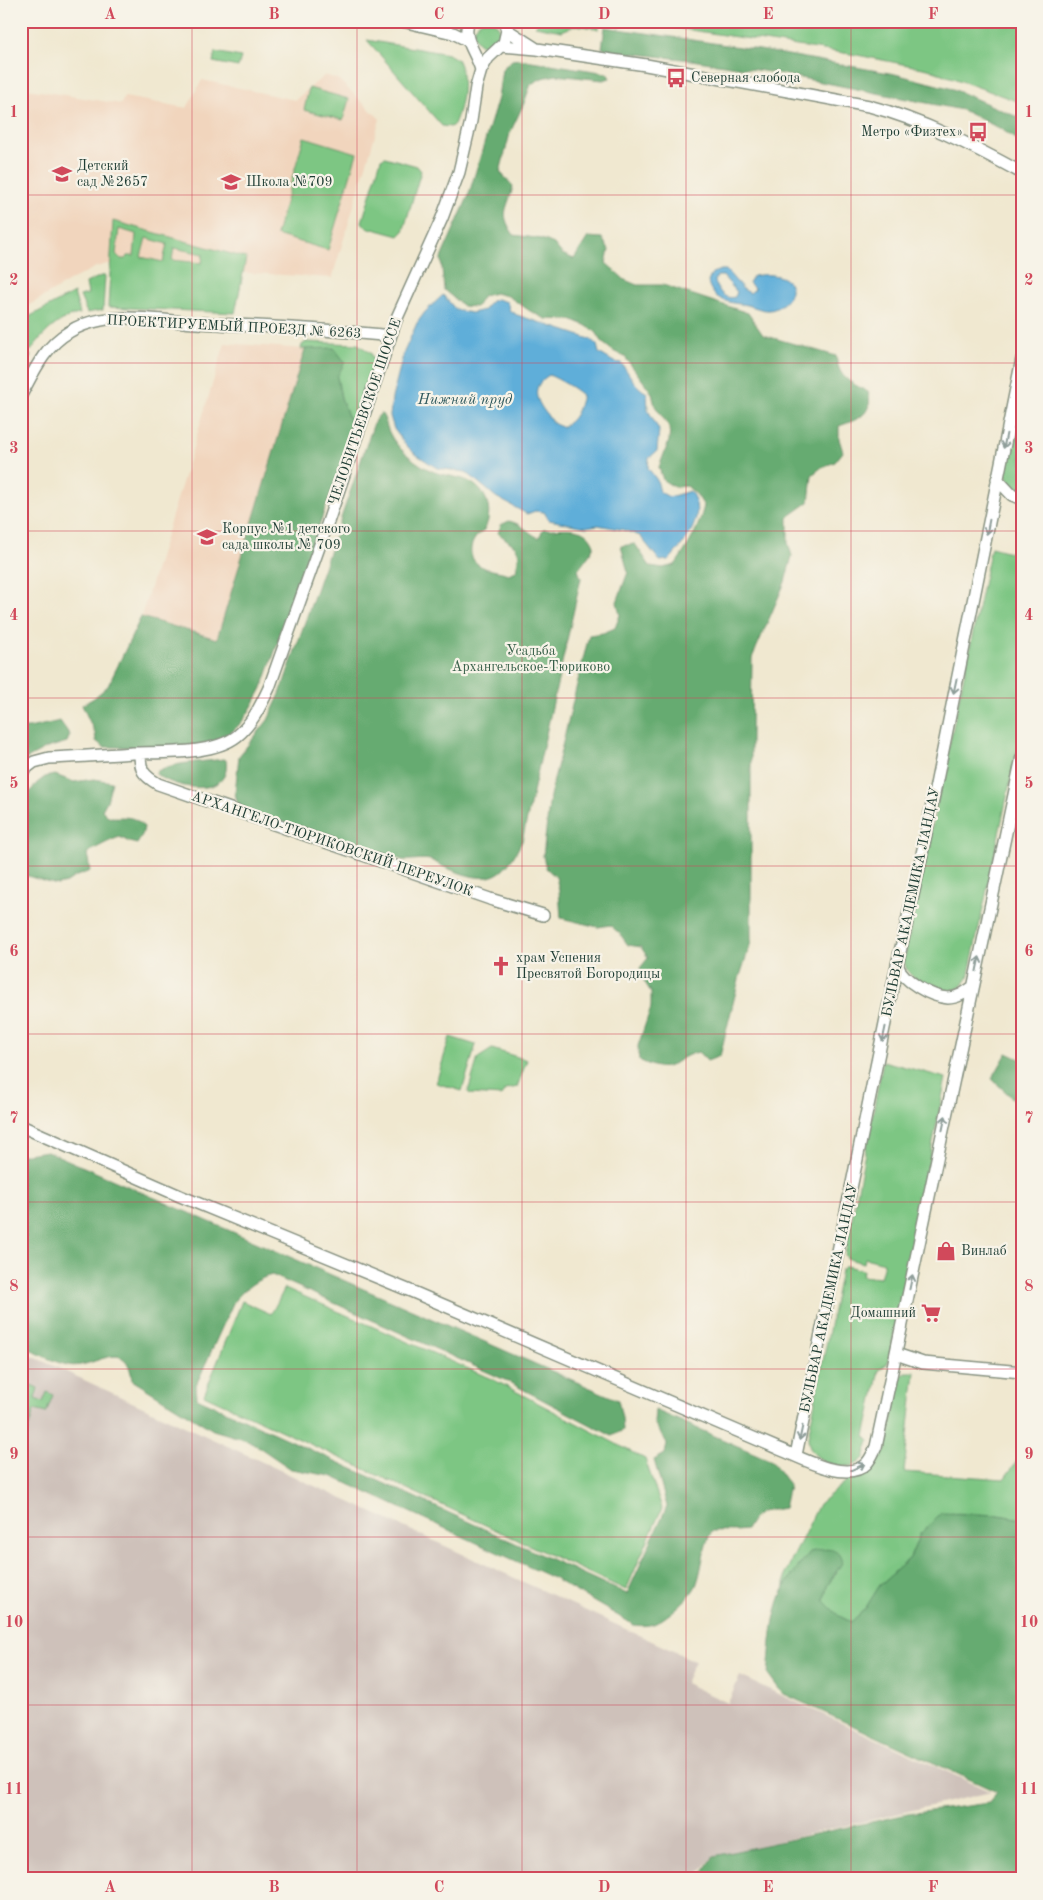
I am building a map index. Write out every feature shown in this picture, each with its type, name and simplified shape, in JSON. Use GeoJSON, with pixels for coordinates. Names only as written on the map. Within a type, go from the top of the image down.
{"type":"FeatureCollection","features":[{"type":"Feature","properties":{"kind":"street","name":"ЧЕЛОБИТЬЕВСКОЕ ШОССЕ"},"geometry":{"type":"LineString","coordinates":[[402,21],[453,33],[481,52],[498,48],[537,49],[646,65],[842,100],[882,109],[952,136],[1020,171]]}},
{"type":"Feature","properties":{"kind":"street"},"geometry":{"type":"LineString","coordinates":[[453,33],[468,23]]}},
{"type":"Feature","properties":{"kind":"street"},"geometry":{"type":"LineString","coordinates":[[468,23],[466,29],[469,43],[481,70]]}},
{"type":"Feature","properties":{"kind":"street","name":"ЧЕЛОБИТЬЕВСКОЕ ШОССЕ"},"geometry":{"type":"LineString","coordinates":[[21,772],[34,762],[49,758],[207,748],[226,742],[244,730],[256,713],[269,688],[396,320],[442,218],[459,172],[481,70],[506,39],[506,26]]}},
{"type":"Feature","properties":{"kind":"street","name":"ЧЕЛОБИТЬЕВСКОЕ ШОССЕ"},"geometry":{"type":"LineString","coordinates":[[506,26],[537,49]]}},
{"type":"Feature","properties":{"kind":"street","name":"ПРОЕКТИРУЕМЫЙ ПРОЕЗД № 6263"},"geometry":{"type":"LineString","coordinates":[[21,395],[42,358],[56,342],[70,331],[100,320],[124,319],[348,331],[390,336]]}},
{"type":"Feature","properties":{"kind":"street","name":"БУЛЬВАР АКАДЕМИКА ЛАНДАУ"},"geometry":{"type":"LineString","coordinates":[[796,1455],[897,965],[919,869],[1022,358]]}},
{"type":"Feature","properties":{"kind":"street"},"geometry":{"type":"LineString","coordinates":[[998,479],[1012,495],[1022,499]]}},
{"type":"Feature","properties":{"kind":"street","name":"АРХАНГЕЛО-ТЮРИКОВСКИЙ ПЕРЕУЛОК"},"geometry":{"type":"LineString","coordinates":[[140,753],[140,766],[149,778],[158,784],[481,896],[543,915]]}},
{"type":"Feature","properties":{"kind":"street"},"geometry":{"type":"LineString","coordinates":[[21,1126],[180,1196],[422,1296],[823,1467],[852,1471],[865,1465],[876,1447],[1022,757]]}},
{"type":"Feature","properties":{"kind":"street"},"geometry":{"type":"LineString","coordinates":[[897,965],[900,972],[909,982],[938,996],[949,998],[957,996],[973,987]]}},
{"type":"Feature","properties":{"kind":"street"},"geometry":{"type":"LineString","coordinates":[[896,1354],[923,1363],[1022,1372]]}},
{"type":"Feature","properties":{"kind":"shaded area","name":"Школа №709"},"geometry":{"type":"Polygon","coordinates":[[[325,75],[339,80],[380,119],[332,278],[107,264],[96,267],[73,279],[21,310],[21,88],[121,104],[124,97],[187,108],[202,80],[295,100],[325,75]]]}},
{"type":"Feature","properties":{"kind":"shaded area","name":"Корпус №1 детского сада школы № 709"},"geometry":{"type":"Polygon","coordinates":[[[225,343],[305,349],[217,639],[141,617],[225,343]]]}},
{"type":"Feature","properties":{"kind":"shaded area"},"geometry":{"type":"Polygon","coordinates":[[[21,1351],[695,1661],[685,1683],[728,1703],[740,1676],[991,1792],[714,1856],[694,1879],[21,1879],[21,1351]]]}},
{"type":"Feature","properties":{"kind":"green space"},"geometry":{"type":"Polygon","coordinates":[[[487,20],[496,24],[500,33],[496,42],[487,46],[478,42],[474,33],[478,24],[487,20]]]}},
{"type":"Feature","properties":{"kind":"green space"},"geometry":{"type":"Polygon","coordinates":[[[540,21],[579,21],[599,25],[599,29],[576,25],[562,31],[535,26],[540,21]]]}},
{"type":"Feature","properties":{"kind":"green space"},"geometry":{"type":"Polygon","coordinates":[[[630,21],[1022,21],[1022,103],[928,69],[857,55],[630,21]]]}},
{"type":"Feature","properties":{"kind":"green space"},"geometry":{"type":"Polygon","coordinates":[[[605,27],[760,50],[895,74],[953,89],[1022,119],[1022,143],[1001,129],[962,110],[776,73],[691,60],[610,51],[602,48],[605,27]]]}},
{"type":"Feature","properties":{"kind":"green space"},"geometry":{"type":"Polygon","coordinates":[[[367,40],[448,54],[457,59],[463,82],[457,117],[451,127],[442,126],[367,40]]]}},
{"type":"Feature","properties":{"kind":"green space"},"geometry":{"type":"Polygon","coordinates":[[[215,52],[241,57],[238,67],[213,62],[215,52]]]}},
{"type":"Feature","properties":{"kind":"green space"},"geometry":{"type":"Polygon","coordinates":[[[519,59],[607,73],[610,78],[603,80],[556,75],[542,78],[531,84],[510,133],[500,172],[513,186],[505,216],[514,235],[542,239],[554,244],[562,254],[574,259],[588,237],[602,238],[609,250],[606,263],[625,280],[637,285],[663,285],[748,313],[763,335],[836,356],[842,375],[868,392],[869,395],[869,405],[865,413],[857,419],[839,426],[839,439],[843,452],[835,462],[822,467],[812,475],[809,502],[788,517],[788,543],[792,556],[785,582],[752,658],[751,942],[739,979],[720,1056],[707,1061],[698,1052],[666,1067],[651,1065],[639,1060],[638,1046],[651,1007],[651,992],[644,981],[640,968],[648,958],[641,947],[628,945],[610,925],[598,927],[561,918],[556,877],[546,868],[543,856],[550,796],[589,635],[603,633],[615,628],[620,615],[617,602],[628,572],[621,546],[635,544],[650,566],[663,568],[675,565],[692,537],[704,506],[697,495],[687,486],[674,487],[663,480],[659,467],[669,441],[670,428],[655,406],[652,393],[625,357],[603,343],[596,332],[573,320],[546,319],[508,296],[495,293],[483,296],[476,307],[463,306],[444,290],[441,258],[468,197],[498,98],[502,69],[512,60],[519,59]]]}},
{"type":"Feature","properties":{"kind":"green space"},"geometry":{"type":"Polygon","coordinates":[[[309,88],[349,99],[343,120],[304,110],[309,88]]]}},
{"type":"Feature","properties":{"kind":"green space"},"geometry":{"type":"Polygon","coordinates":[[[304,137],[357,153],[328,250],[276,235],[304,137]]]}},
{"type":"Feature","properties":{"kind":"green space"},"geometry":{"type":"Polygon","coordinates":[[[385,157],[417,166],[421,171],[403,232],[399,236],[366,227],[362,222],[381,159],[385,157]]]}},
{"type":"Feature","properties":{"kind":"green space"},"geometry":{"type":"Polygon","coordinates":[[[113,221],[246,258],[235,313],[108,307],[113,221]],[[119,229],[116,254],[121,259],[134,256],[136,234],[119,229]],[[146,238],[141,257],[163,262],[167,244],[146,238]],[[174,248],[172,260],[202,263],[203,254],[174,248]]]}},
{"type":"Feature","properties":{"kind":"green space"},"geometry":{"type":"Polygon","coordinates":[[[105,276],[103,310],[87,313],[80,296],[88,294],[86,283],[105,276]]]}},
{"type":"Feature","properties":{"kind":"green space"},"geometry":{"type":"Polygon","coordinates":[[[74,293],[80,314],[66,318],[52,327],[31,351],[21,340],[21,321],[74,293]]]}},
{"type":"Feature","properties":{"kind":"green space"},"geometry":{"type":"Polygon","coordinates":[[[306,342],[358,344],[371,353],[374,362],[371,376],[353,429],[341,398],[337,377],[306,349],[301,349],[302,345],[306,342]]]}},
{"type":"Feature","properties":{"kind":"green space"},"geometry":{"type":"Polygon","coordinates":[[[21,344],[31,356],[21,375],[21,344]]]}},
{"type":"Feature","properties":{"kind":"green space"},"geometry":{"type":"Polygon","coordinates":[[[334,348],[345,362],[337,377],[341,398],[353,429],[262,688],[251,709],[236,728],[224,737],[213,741],[166,747],[104,747],[96,741],[95,733],[82,705],[108,686],[141,617],[217,639],[305,349],[334,348]]]}},
{"type":"Feature","properties":{"kind":"green space"},"geometry":{"type":"Polygon","coordinates":[[[1022,391],[1022,493],[1013,489],[1005,474],[1022,391]]]}},
{"type":"Feature","properties":{"kind":"green space","name":"Усадьба Архангельское-Тюриково"},"geometry":{"type":"Polygon","coordinates":[[[381,413],[393,439],[410,457],[434,472],[471,483],[484,495],[488,508],[486,527],[474,540],[471,547],[471,555],[479,565],[508,574],[516,571],[519,554],[515,546],[498,533],[501,525],[509,521],[519,524],[539,538],[543,529],[566,528],[579,530],[590,538],[594,545],[578,570],[581,578],[522,841],[508,864],[501,872],[493,876],[473,877],[430,860],[402,860],[252,812],[243,808],[237,802],[235,793],[239,756],[268,720],[280,694],[375,420],[381,413]]]}},
{"type":"Feature","properties":{"kind":"green space"},"geometry":{"type":"Polygon","coordinates":[[[991,547],[1022,556],[1022,727],[968,978],[960,987],[946,990],[914,978],[905,966],[904,960],[991,547]]]}},
{"type":"Feature","properties":{"kind":"green space"},"geometry":{"type":"Polygon","coordinates":[[[60,721],[70,735],[67,742],[47,748],[21,762],[21,728],[60,721]]]}},
{"type":"Feature","properties":{"kind":"green space"},"geometry":{"type":"Polygon","coordinates":[[[226,760],[225,773],[220,781],[211,786],[200,788],[187,786],[163,779],[155,773],[161,769],[178,765],[226,760]]]}},
{"type":"Feature","properties":{"kind":"green space"},"geometry":{"type":"Polygon","coordinates":[[[55,775],[74,782],[94,779],[112,782],[107,801],[102,810],[109,817],[132,818],[144,827],[142,836],[137,844],[120,837],[103,844],[87,853],[90,871],[74,877],[66,883],[57,885],[21,874],[21,803],[37,783],[45,777],[55,775]]]}},
{"type":"Feature","properties":{"kind":"green space"},"geometry":{"type":"Polygon","coordinates":[[[450,1037],[476,1045],[462,1091],[436,1083],[450,1037]]]}},
{"type":"Feature","properties":{"kind":"green space"},"geometry":{"type":"Polygon","coordinates":[[[492,1049],[527,1060],[517,1087],[505,1090],[501,1096],[470,1094],[468,1092],[478,1058],[492,1049]]]}},
{"type":"Feature","properties":{"kind":"green space"},"geometry":{"type":"Polygon","coordinates":[[[1007,1053],[1022,1060],[1022,1107],[992,1079],[1007,1053]]]}},
{"type":"Feature","properties":{"kind":"green space"},"geometry":{"type":"Polygon","coordinates":[[[883,1061],[946,1078],[888,1363],[879,1370],[865,1437],[869,1441],[864,1458],[854,1465],[843,1466],[828,1463],[816,1456],[809,1444],[808,1437],[841,1270],[846,1266],[863,1270],[862,1276],[880,1278],[884,1263],[865,1258],[864,1263],[848,1259],[845,1255],[883,1061]]]}},
{"type":"Feature","properties":{"kind":"green space"},"geometry":{"type":"Polygon","coordinates":[[[47,1151],[618,1400],[623,1430],[612,1436],[505,1380],[272,1275],[252,1285],[234,1301],[196,1385],[197,1398],[627,1594],[667,1506],[654,1460],[665,1454],[667,1443],[654,1423],[655,1410],[772,1461],[789,1485],[784,1508],[757,1514],[746,1530],[712,1531],[697,1583],[691,1594],[674,1611],[656,1623],[651,1625],[634,1625],[551,1577],[331,1476],[291,1469],[250,1441],[213,1430],[132,1380],[129,1366],[123,1359],[116,1356],[78,1365],[68,1365],[21,1345],[21,1155],[47,1151]]]}},
{"type":"Feature","properties":{"kind":"green space"},"geometry":{"type":"Polygon","coordinates":[[[285,1288],[496,1381],[645,1459],[662,1508],[626,1590],[204,1395],[242,1301],[271,1314],[285,1288]]]}},
{"type":"Feature","properties":{"kind":"green space"},"geometry":{"type":"Polygon","coordinates":[[[907,1372],[915,1372],[904,1472],[1004,1479],[1022,1454],[1022,1519],[998,1515],[952,1513],[920,1534],[910,1558],[880,1585],[865,1609],[851,1622],[839,1616],[824,1601],[827,1586],[837,1572],[829,1549],[810,1552],[785,1587],[785,1574],[819,1504],[849,1479],[871,1468],[876,1457],[886,1451],[901,1375],[907,1372]]]}},
{"type":"Feature","properties":{"kind":"green space"},"geometry":{"type":"Polygon","coordinates":[[[22,1381],[38,1388],[35,1399],[43,1402],[47,1392],[53,1395],[46,1413],[34,1410],[21,1453],[22,1381]]]}},
{"type":"Feature","properties":{"kind":"green space"},"geometry":{"type":"Polygon","coordinates":[[[941,1513],[998,1515],[1022,1519],[1022,1879],[699,1879],[714,1856],[908,1814],[989,1803],[997,1792],[782,1693],[768,1674],[772,1630],[780,1597],[796,1569],[810,1552],[830,1550],[838,1553],[842,1563],[827,1586],[824,1601],[839,1616],[851,1622],[865,1609],[880,1585],[910,1558],[920,1534],[941,1513]]]}},
{"type":"Feature","properties":{"kind":"water"},"geometry":{"type":"Polygon","coordinates":[[[726,270],[743,289],[750,293],[755,289],[749,283],[753,276],[782,277],[789,283],[791,292],[783,304],[770,310],[729,302],[712,292],[708,282],[712,273],[726,270]],[[717,276],[715,281],[718,288],[724,296],[735,297],[737,292],[723,276],[717,276]]]}},
{"type":"Feature","properties":{"kind":"water","name":"Нижний пруд"},"geometry":{"type":"Polygon","coordinates":[[[443,295],[456,310],[471,313],[484,310],[491,301],[497,299],[507,302],[510,311],[517,315],[590,339],[597,345],[599,353],[614,362],[621,363],[635,383],[647,393],[648,410],[659,430],[657,451],[649,458],[648,468],[657,480],[660,492],[669,497],[690,491],[695,500],[697,510],[693,528],[669,560],[660,561],[640,536],[624,530],[598,525],[586,527],[549,520],[544,512],[535,511],[527,514],[496,497],[466,472],[437,468],[414,453],[405,444],[394,429],[390,416],[392,398],[404,352],[417,323],[425,312],[443,295]],[[549,375],[543,379],[537,388],[537,397],[541,407],[552,421],[562,427],[576,414],[582,395],[571,386],[549,375]]]}},
{"type":"Feature","properties":{"kind":"place","name":"Северная слобода"},"geometry":{"type":"Point","coordinates":[676,78]}},
{"type":"Feature","properties":{"kind":"place","name":"Метро «Физтех»"},"geometry":{"type":"Point","coordinates":[978,132]}},
{"type":"Feature","properties":{"kind":"place","name":"Детский сад №2657"},"geometry":{"type":"Point","coordinates":[62,174]}},
{"type":"Feature","properties":{"kind":"place","name":"Школа №709"},"geometry":{"type":"Point","coordinates":[231,182]}},
{"type":"Feature","properties":{"kind":"place","name":"Корпус №1 детского сада школы № 709"},"geometry":{"type":"Point","coordinates":[207,537]}},
{"type":"Feature","properties":{"kind":"place","name":"храм Успения Пресвятой Богородицы"},"geometry":{"type":"Point","coordinates":[501,966]}},
{"type":"Feature","properties":{"kind":"place","name":"Винлаб"},"geometry":{"type":"Point","coordinates":[946,1251]}},
{"type":"Feature","properties":{"kind":"place","name":"Домашний"},"geometry":{"type":"Point","coordinates":[931,1313]}}]}
